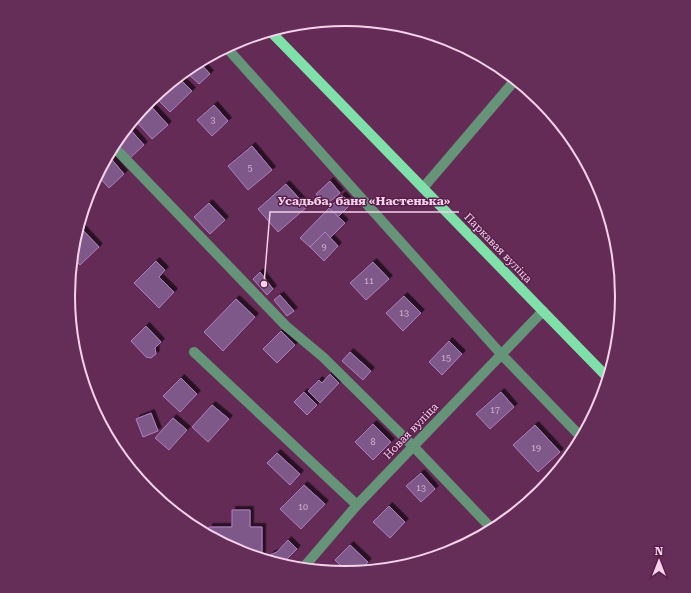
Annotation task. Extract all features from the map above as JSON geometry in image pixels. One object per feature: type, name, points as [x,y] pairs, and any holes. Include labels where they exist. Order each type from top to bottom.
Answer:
[{"type":"main road","name":"Паркавая вуліца","points":[[274,35],[605,375]]},
{"type":"street","points":[[231,52],[501,354],[578,434]]},
{"type":"street","points":[[423,188],[512,84]]},
{"type":"street","points":[[118,151],[286,326],[323,357],[413,446],[490,525]]},
{"type":"street","name":"Новая вуліца","points":[[306,564],[357,505],[543,311]]},
{"type":"street","points":[[194,352],[357,505]]},
{"type":"building","points":[[203,67],[210,74],[199,84],[190,76]]},
{"type":"building","points":[[182,81],[192,91],[170,112],[159,101]]},
{"type":"building","points":[[214,105],[228,121],[212,136],[197,120]]},
{"type":"building","points":[[152,107],[168,125],[152,139],[138,123]]},
{"type":"building","points":[[132,131],[144,145],[130,158],[120,147]]},
{"type":"building","points":[[252,146],[272,170],[248,190],[228,166]]},
{"type":"building","points":[[112,160],[124,174],[109,188],[102,180]]},
{"type":"building","points":[[330,181],[340,193],[326,205],[316,194]]},
{"type":"building","points":[[286,184],[307,207],[278,232],[258,209]]},
{"type":"building","points":[[342,195],[351,204],[338,217],[329,208]]},
{"type":"building","points":[[209,203],[225,220],[210,234],[194,217]]},
{"type":"building","points":[[329,208],[345,223],[330,238],[325,232],[310,247],[300,238]]},
{"type":"building","points":[[83,230],[99,247],[80,265],[77,261]]},
{"type":"building","points":[[325,232],[338,246],[324,261],[310,247]]},
{"type":"building","points":[[156,261],[165,270],[159,277],[174,292],[159,308],[134,283]]},
{"type":"building","points":[[373,262],[389,279],[366,300],[350,283]]},
{"type":"building","points":[[260,272],[273,289],[267,295],[253,279]]},
{"type":"building","points":[[280,295],[294,311],[287,316],[274,300]]},
{"type":"building","points":[[404,296],[421,313],[403,331],[386,313]]},
{"type":"building","points":[[236,299],[255,317],[223,351],[204,332]]},
{"type":"building","points":[[146,326],[161,342],[155,348],[156,354],[151,358],[146,357],[131,341]]},
{"type":"building","points":[[281,331],[295,345],[277,363],[263,349]]},
{"type":"building","points":[[449,341],[462,354],[442,375],[429,362]]},
{"type":"building","points":[[350,352],[371,371],[363,380],[342,361]]},
{"type":"building","points":[[330,374],[339,383],[320,403],[308,391],[319,380],[322,383]]},
{"type":"building","points":[[181,378],[197,394],[180,412],[163,396]]},
{"type":"building","points":[[304,392],[317,405],[307,415],[294,402]]},
{"type":"building","points":[[501,392],[514,407],[490,429],[476,414]]},
{"type":"building","points":[[212,405],[229,419],[208,442],[192,427]]},
{"type":"building","points":[[151,413],[158,431],[143,437],[136,419]]},
{"type":"building","points":[[173,418],[187,430],[169,450],[155,438]]},
{"type":"building","points":[[373,424],[391,442],[373,460],[355,442]]},
{"type":"building","points":[[535,425],[560,452],[538,472],[513,445]]},
{"type":"building","points":[[277,453],[300,474],[290,485],[267,463]]},
{"type":"building","points":[[421,473],[435,489],[421,502],[406,486]]},
{"type":"building","points":[[304,485],[325,504],[301,529],[280,509]]},
{"type":"building","points":[[389,506],[405,522],[390,538],[373,522]]},
{"type":"building","points":[[232,510],[250,510],[250,527],[262,527],[262,554],[209,530],[209,527],[232,527]]},
{"type":"building","points":[[288,540],[297,549],[286,560],[270,556],[277,552]]},
{"type":"building","points":[[350,545],[368,562],[364,566],[342,567],[335,560]]},
{"type":"place","name":"Усадьба, баня «Настенька»","points":[[264,284]]}]
